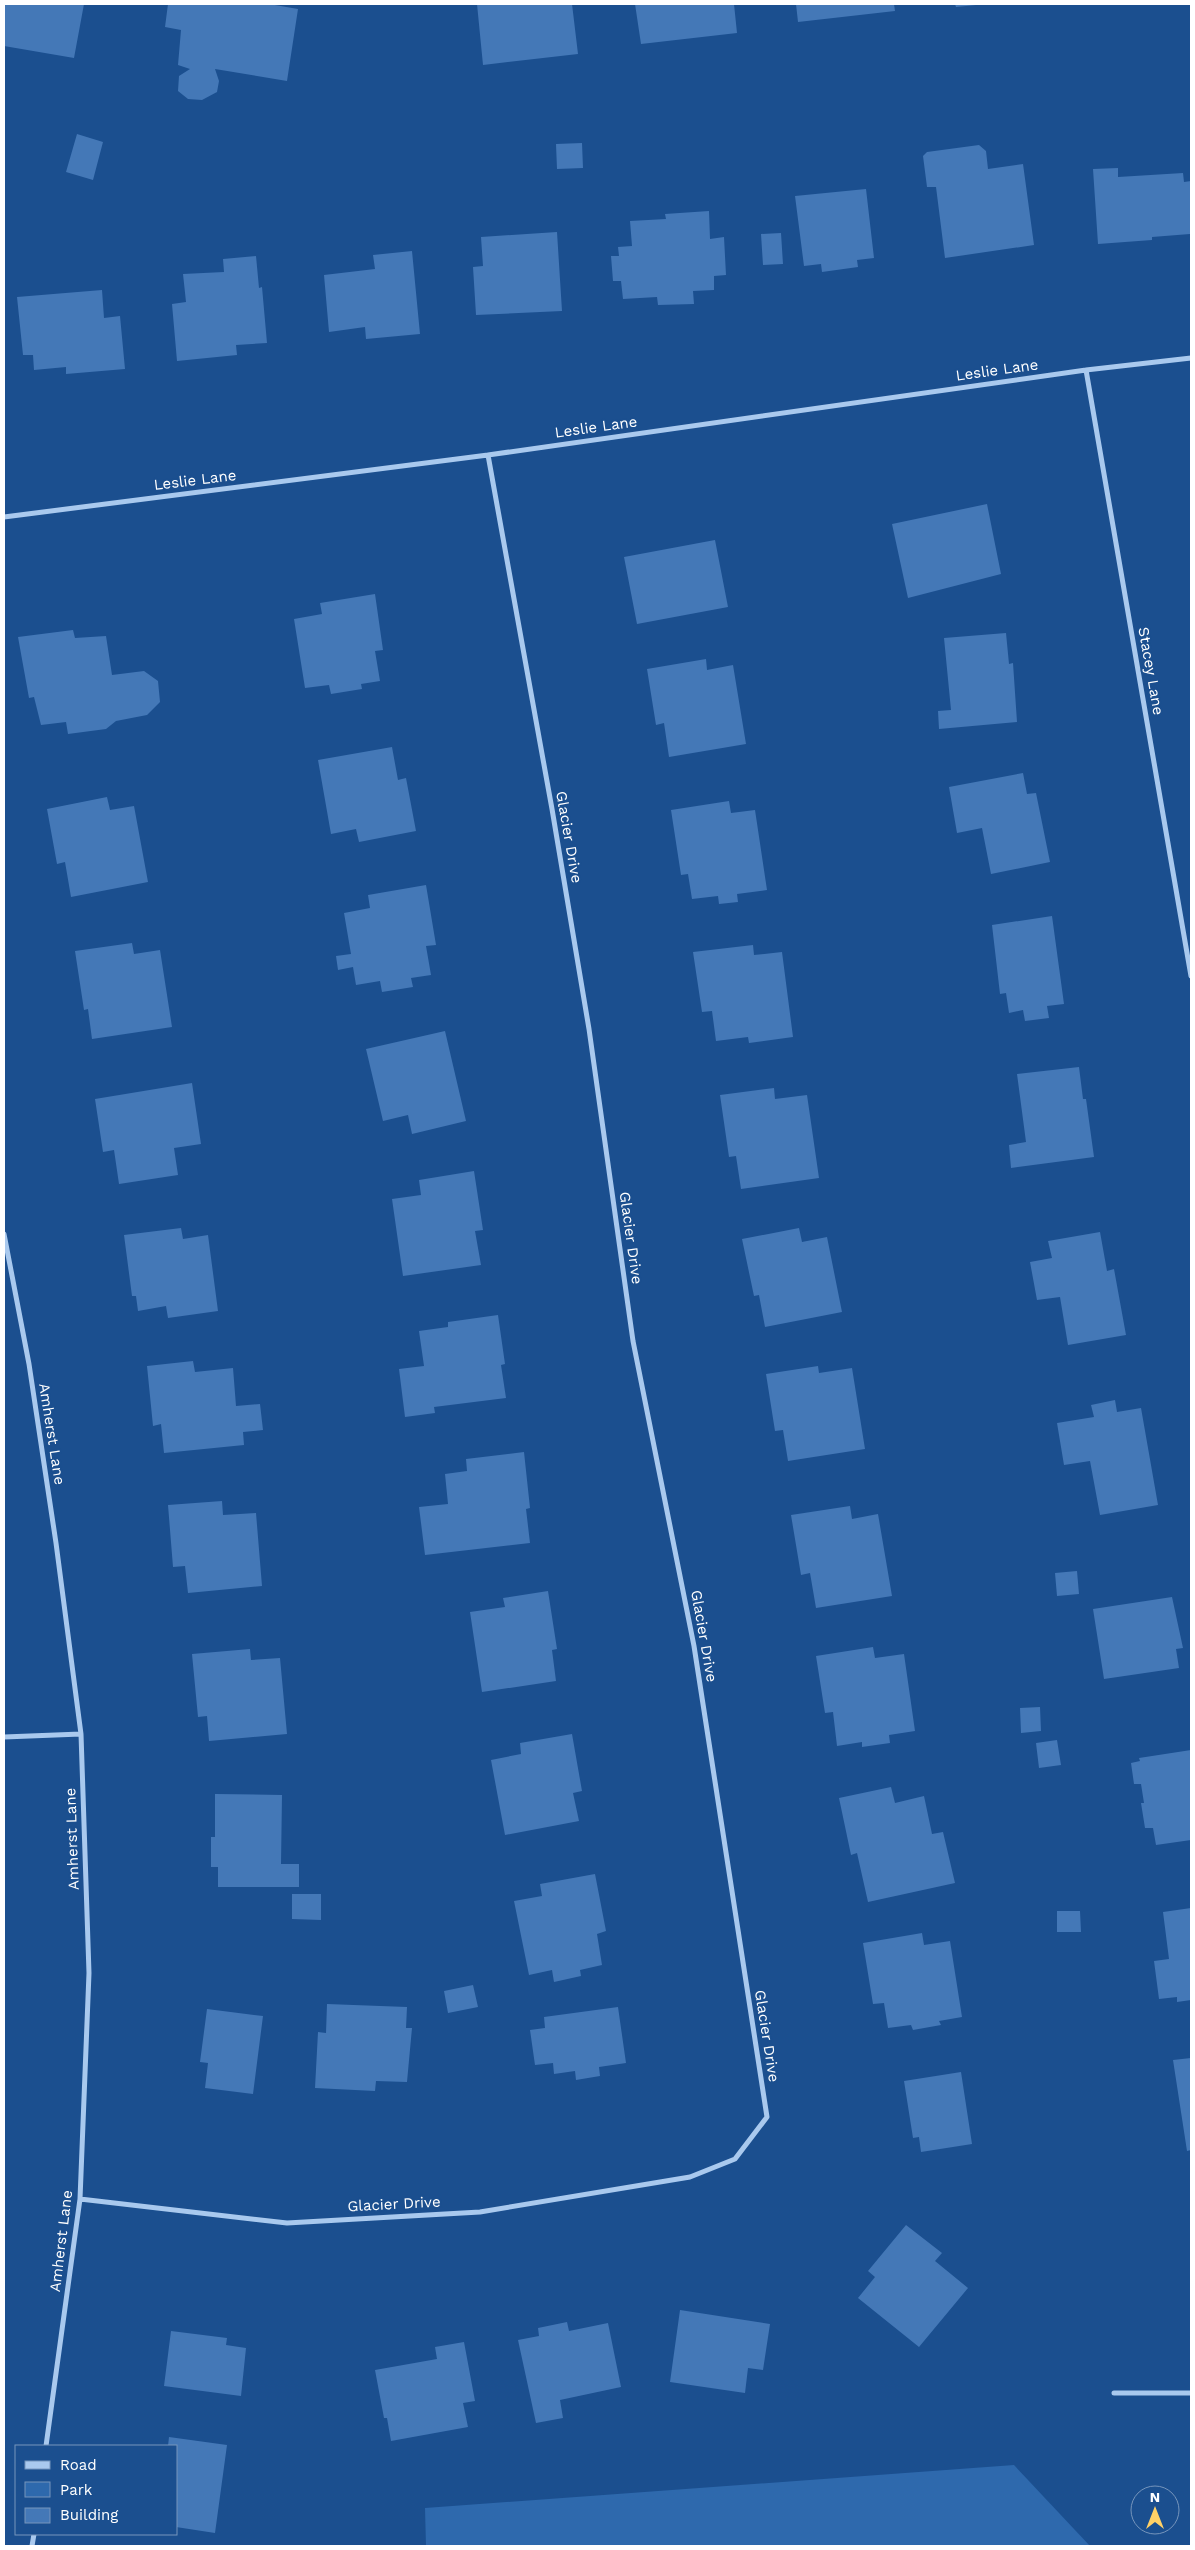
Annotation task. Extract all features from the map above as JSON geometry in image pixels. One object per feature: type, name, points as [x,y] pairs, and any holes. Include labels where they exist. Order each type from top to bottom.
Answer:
[{"type":"street","name":"Leslie Lane","points":[[4,517],[488,455],[1086,370],[1191,358]]},
{"type":"street","name":"Stacey Lane","points":[[1086,370],[1191,976]]},
{"type":"street","name":"Glacier Drive","points":[[80,2199],[287,2223],[480,2212],[690,2177],[735,2159],[767,2117],[694,1646],[633,1340],[589,1029],[552,809],[488,455]]},
{"type":"street","name":"Amherst Lane","points":[[4,1234],[30,1374],[56,1543],[81,1734],[89,1973],[80,2199],[46,2445]]},
{"type":"street","points":[[4,1737],[81,1734]]},
{"type":"street","points":[[1114,2393],[1191,2393]]},
{"type":"green space","points":[[1014,2465],[1090,2546],[426,2546],[425,2508]]},
{"type":"building","points":[[4,4],[84,4],[74,58],[4,46]]},
{"type":"building","points":[[168,4],[269,4],[298,9],[287,81],[215,69],[219,81],[217,92],[202,100],[188,99],[178,91],[179,76],[190,69],[178,65],[181,30],[165,27]]},
{"type":"building","points":[[477,4],[572,4],[578,54],[483,65]]},
{"type":"building","points":[[635,4],[734,4],[737,33],[641,44]]},
{"type":"building","points":[[796,4],[894,4],[895,11],[798,22]]},
{"type":"building","points":[[955,4],[976,4],[976,5],[956,7]]},
{"type":"building","points":[[77,134],[103,142],[93,180],[66,172]]},
{"type":"building","points":[[582,143],[583,168],[557,169],[556,144]]},
{"type":"building","points":[[979,145],[986,151],[988,169],[1023,164],[1034,245],[945,258],[936,187],[927,187],[923,156],[927,152]]},
{"type":"building","points":[[1118,168],[1118,177],[1183,173],[1184,182],[1191,181],[1190,234],[1152,237],[1152,240],[1098,244],[1093,169]]},
{"type":"building","points":[[866,189],[874,258],[857,260],[858,267],[822,272],[821,264],[804,266],[795,196]]},
{"type":"building","points":[[709,211],[710,239],[724,237],[726,275],[714,276],[714,290],[693,291],[694,304],[658,305],[657,297],[623,299],[621,281],[613,281],[611,256],[619,256],[618,247],[632,246],[630,221],[666,219],[665,214]]},
{"type":"building","points":[[557,232],[562,311],[476,315],[473,267],[483,266],[481,237]]},
{"type":"building","points":[[781,233],[783,264],[763,265],[761,234]]},
{"type":"building","points":[[412,251],[420,334],[366,339],[365,327],[329,332],[324,275],[375,269],[373,255]]},
{"type":"building","points":[[256,256],[259,288],[262,287],[267,343],[236,345],[237,355],[177,361],[172,304],[186,302],[183,274],[224,272],[223,259]]},
{"type":"building","points":[[102,290],[104,318],[120,316],[125,369],[66,374],[66,367],[34,370],[33,355],[23,355],[17,297]]},
{"type":"building","points":[[987,504],[1001,574],[908,598],[892,524]]},
{"type":"building","points":[[715,540],[728,607],[637,624],[624,557]]},
{"type":"building","points":[[375,594],[383,650],[375,651],[380,681],[361,684],[362,689],[331,694],[329,685],[305,688],[294,619],[322,614],[320,603]]},
{"type":"building","points":[[73,630],[75,638],[106,636],[112,675],[144,671],[158,681],[160,702],[147,715],[116,721],[106,729],[68,734],[66,722],[41,725],[34,697],[29,698],[18,637]]},
{"type":"building","points":[[1006,633],[1009,664],[1013,663],[1017,722],[939,729],[938,711],[951,710],[944,638]]},
{"type":"building","points":[[706,659],[707,670],[733,665],[746,744],[669,757],[664,723],[656,725],[647,669]]},
{"type":"building","points":[[392,747],[398,780],[406,778],[416,831],[359,842],[356,829],[331,834],[318,760]]},
{"type":"building","points":[[1023,773],[1027,794],[1036,793],[1050,862],[991,874],[982,828],[957,833],[949,787]]},
{"type":"building","points":[[107,797],[110,810],[134,806],[148,882],[71,897],[65,862],[57,864],[47,809]]},
{"type":"building","points":[[729,801],[731,813],[755,810],[767,890],[737,894],[738,902],[719,904],[718,896],[692,899],[688,874],[681,875],[671,810]]},
{"type":"building","points":[[426,885],[436,945],[426,946],[431,975],[411,978],[413,987],[382,992],[380,981],[356,985],[353,967],[338,970],[336,956],[351,954],[344,913],[370,908],[368,895]]},
{"type":"building","points":[[1052,916],[1064,1004],[1047,1006],[1049,1018],[1025,1021],[1023,1010],[1009,1013],[1006,993],[1000,994],[992,925]]},
{"type":"building","points":[[132,943],[134,954],[160,950],[172,1027],[92,1039],[88,1009],[84,1010],[75,951]]},
{"type":"building","points":[[753,945],[754,955],[782,952],[793,1037],[749,1043],[748,1037],[716,1041],[712,1011],[702,1012],[693,952]]},
{"type":"building","points":[[445,1031],[466,1121],[412,1134],[408,1115],[383,1121],[366,1049]]},
{"type":"building","points":[[1079,1067],[1083,1099],[1086,1099],[1094,1157],[1011,1168],[1009,1145],[1026,1142],[1017,1074]]},
{"type":"building","points":[[192,1083],[201,1144],[174,1148],[178,1175],[119,1184],[114,1150],[103,1152],[95,1099]]},
{"type":"building","points":[[774,1088],[775,1099],[807,1095],[819,1178],[741,1189],[736,1156],[729,1157],[720,1095]]},
{"type":"building","points":[[474,1171],[483,1230],[475,1231],[481,1265],[403,1276],[392,1199],[421,1195],[419,1180]]},
{"type":"building","points":[[181,1228],[183,1239],[208,1235],[218,1311],[168,1318],[166,1306],[138,1311],[136,1296],[132,1296],[124,1235]]},
{"type":"building","points":[[799,1228],[802,1242],[827,1237],[842,1312],[765,1327],[759,1295],[754,1296],[742,1239]]},
{"type":"building","points":[[1100,1232],[1107,1271],[1114,1269],[1126,1335],[1068,1345],[1060,1297],[1037,1300],[1030,1262],[1052,1258],[1048,1241]]},
{"type":"building","points":[[498,1315],[505,1364],[501,1365],[506,1398],[434,1407],[435,1413],[405,1417],[399,1369],[424,1366],[419,1331],[448,1327],[448,1322]]},
{"type":"building","points":[[193,1361],[195,1372],[233,1368],[236,1406],[260,1404],[263,1430],[243,1432],[244,1445],[164,1453],[161,1424],[153,1426],[147,1366]]},
{"type":"building","points":[[818,1366],[819,1373],[852,1368],[865,1449],[788,1461],[783,1430],[775,1431],[766,1374]]},
{"type":"building","points":[[1115,1400],[1117,1412],[1141,1408],[1158,1505],[1100,1515],[1090,1461],[1064,1465],[1057,1423],[1094,1417],[1091,1405]]},
{"type":"building","points":[[524,1452],[530,1508],[526,1509],[530,1543],[425,1555],[419,1507],[448,1504],[445,1474],[467,1471],[466,1459]]},
{"type":"building","points":[[222,1501],[223,1515],[256,1513],[262,1586],[188,1593],[185,1566],[173,1567],[168,1505]]},
{"type":"building","points":[[850,1506],[852,1519],[878,1514],[892,1596],[816,1608],[810,1573],[801,1575],[791,1515]]},
{"type":"building","points":[[1077,1571],[1079,1594],[1057,1596],[1055,1573]]},
{"type":"building","points":[[548,1591],[557,1649],[552,1650],[556,1681],[482,1692],[470,1612],[505,1607],[503,1598]]},
{"type":"building","points":[[1172,1597],[1183,1648],[1176,1649],[1179,1668],[1104,1679],[1093,1609]]},
{"type":"building","points":[[873,1647],[875,1658],[904,1654],[915,1731],[889,1735],[890,1743],[862,1747],[862,1742],[837,1746],[833,1712],[825,1713],[816,1656]]},
{"type":"building","points":[[250,1649],[251,1660],[280,1658],[287,1734],[209,1741],[207,1716],[198,1717],[192,1654]]},
{"type":"building","points":[[1040,1707],[1041,1731],[1021,1733],[1020,1708]]},
{"type":"building","points":[[572,1734],[582,1791],[573,1793],[579,1821],[505,1835],[491,1760],[521,1754],[520,1743]]},
{"type":"building","points":[[1057,1740],[1061,1765],[1039,1768],[1036,1743]]},
{"type":"building","points":[[1191,1750],[1191,1840],[1156,1845],[1153,1828],[1145,1828],[1141,1803],[1144,1803],[1141,1784],[1134,1784],[1131,1763],[1140,1761],[1139,1758]]},
{"type":"building","points":[[891,1787],[895,1803],[924,1796],[932,1834],[943,1832],[955,1883],[868,1902],[857,1853],[851,1855],[839,1798]]},
{"type":"building","points":[[215,1794],[282,1795],[281,1864],[299,1864],[299,1887],[218,1887],[218,1867],[211,1867],[211,1837],[215,1837]]},
{"type":"building","points":[[595,1874],[606,1931],[597,1934],[602,1965],[580,1970],[581,1976],[554,1982],[552,1970],[529,1975],[514,1901],[542,1896],[540,1884]]},
{"type":"building","points":[[292,1894],[321,1894],[321,1920],[292,1919]]},
{"type":"building","points":[[1191,1908],[1191,2000],[1177,2002],[1177,1997],[1159,1999],[1154,1961],[1169,1959],[1163,1912]]},
{"type":"building","points":[[1057,1911],[1080,1911],[1081,1932],[1057,1932]]},
{"type":"building","points":[[922,1933],[924,1945],[950,1941],[962,2017],[939,2021],[941,2025],[913,2030],[911,2025],[888,2028],[884,2003],[873,2004],[863,1943]]},
{"type":"building","points":[[473,1985],[478,2007],[448,2013],[444,1991]]},
{"type":"building","points":[[327,2004],[407,2007],[406,2028],[412,2028],[407,2082],[376,2081],[375,2091],[315,2088],[318,2032],[326,2033]]},
{"type":"building","points":[[618,2007],[626,2063],[599,2067],[600,2076],[576,2080],[575,2071],[554,2074],[553,2063],[535,2065],[530,2030],[545,2028],[544,2017]]},
{"type":"building","points":[[207,2009],[263,2016],[253,2094],[205,2088],[208,2063],[200,2062]]},
{"type":"building","points":[[1191,2058],[1191,2150],[1187,2151],[1173,2060]]},
{"type":"building","points":[[961,2072],[972,2144],[921,2152],[919,2137],[913,2138],[904,2081]]},
{"type":"building","points":[[906,2225],[942,2253],[935,2261],[968,2288],[919,2347],[858,2298],[875,2277],[868,2271]]},
{"type":"building","points":[[680,2310],[770,2324],[763,2370],[748,2368],[745,2393],[670,2382]]},
{"type":"building","points":[[567,2322],[569,2331],[608,2323],[621,2387],[560,2400],[563,2418],[536,2423],[518,2340],[539,2336],[538,2328]]},
{"type":"building","points":[[171,2331],[227,2338],[226,2345],[246,2348],[241,2396],[164,2386]]},
{"type":"building","points":[[464,2342],[475,2401],[463,2403],[468,2427],[391,2441],[387,2418],[384,2418],[375,2370],[437,2359],[435,2347]]},
{"type":"building","points":[[169,2437],[227,2445],[215,2533],[178,2527],[178,2445],[168,2445]]}]
